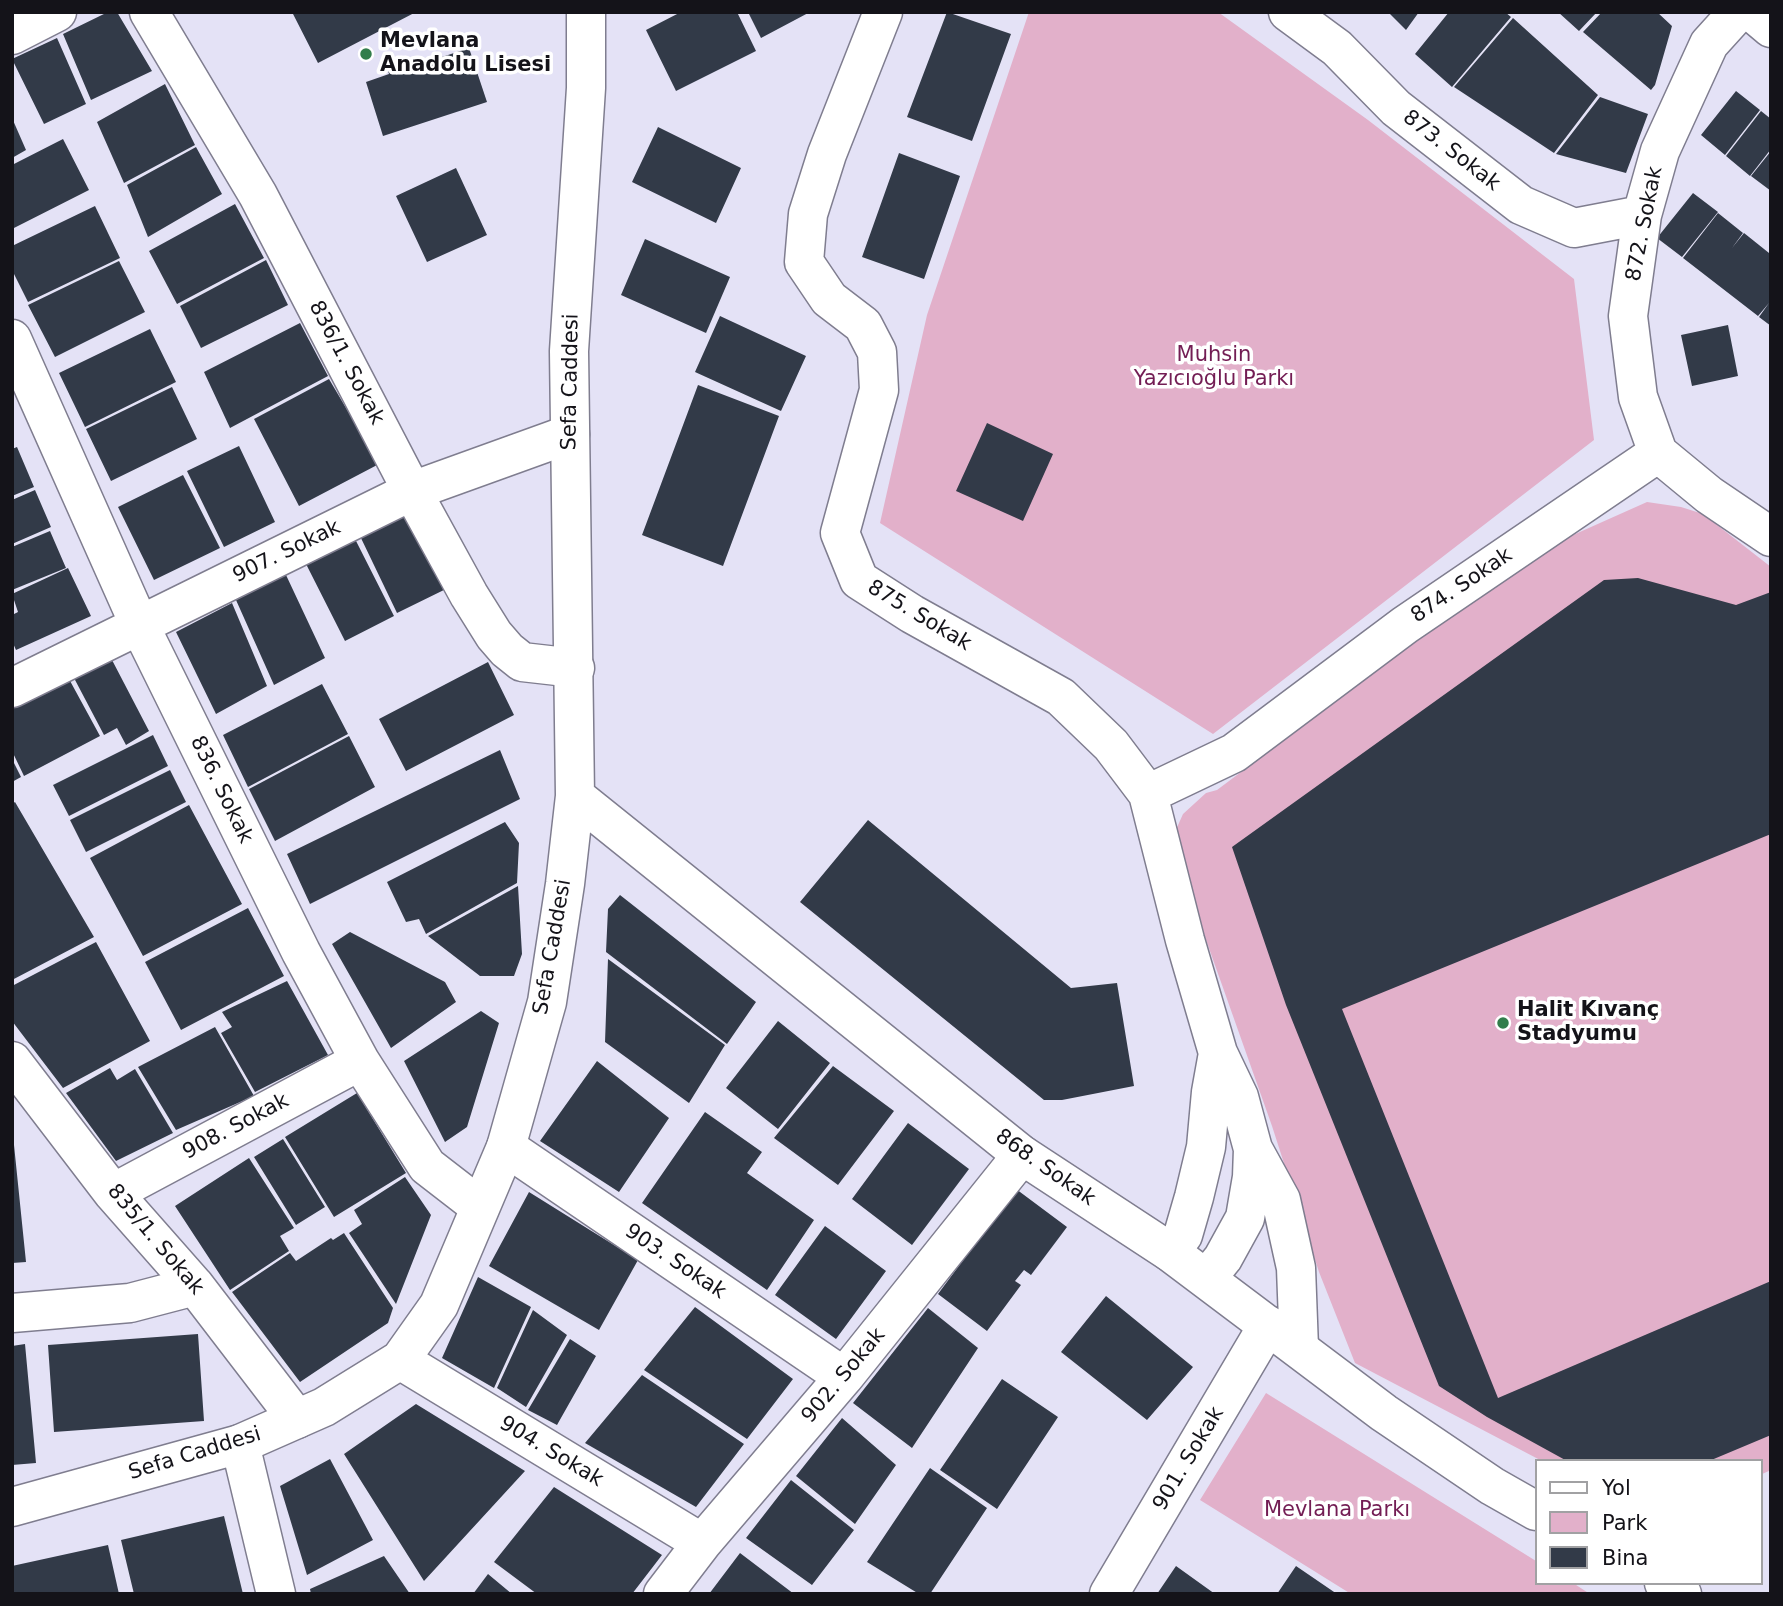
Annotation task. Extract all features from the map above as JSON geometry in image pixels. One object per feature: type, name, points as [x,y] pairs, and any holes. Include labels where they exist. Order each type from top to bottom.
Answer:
[{"type":"street","points":[[12,35],[57,12]]},
{"type":"street","name":"836/1. Sokak","points":[[149,12],[258,195],[412,491],[494,635],[522,662],[575,668]]},
{"type":"street","name":"Sefa Caddesi","points":[[12,1507],[240,1444],[324,1407],[400,1360],[439,1305],[506,1147],[547,1002],[575,796],[569,351],[586,88],[586,12]]},
{"type":"street","name":"Sefa Caddesi","points":[[586,88],[605,12]]},
{"type":"street","name":"875. Sokak","points":[[883,12],[827,154],[808,214],[804,262],[829,299],[863,325],[877,352],[879,390],[840,533],[859,580],[912,614],[1061,697],[1111,745],[1147,794],[1218,1053],[1239,1097],[1253,1149]]},
{"type":"street","name":"873. Sokak","points":[[1288,12],[1337,48],[1396,108],[1521,205],[1574,228],[1642,215]]},
{"type":"street","name":"872. Sokak","points":[[1658,453],[1638,397],[1628,316],[1642,215],[1660,151],[1709,44],[1738,12]]},
{"type":"street","points":[[1752,12],[1771,28]]},
{"type":"street","name":"836. Sokak","points":[[15,354],[139,624],[301,952],[360,1061],[426,1166],[480,1207]]},
{"type":"street","name":"907. Sokak","points":[[12,688],[412,491],[570,434]]},
{"type":"street","points":[[1658,453],[1709,495],[1771,537]]},
{"type":"street","name":"874. Sokak","points":[[1147,794],[1234,753],[1405,625],[1658,453]]},
{"type":"street","name":"868. Sokak","points":[[575,796],[1022,1155],[1207,1278],[1384,1413],[1492,1486],[1534,1510]]},
{"type":"street","points":[[1170,1252],[1183,1235],[1195,1197],[1206,1147],[1218,1053]]},
{"type":"street","name":"835/1. Sokak","points":[[12,1061],[113,1193],[195,1286],[297,1419]]},
{"type":"street","name":"908. Sokak","points":[[113,1193],[360,1061]]},
{"type":"street","name":"903. Sokak","points":[[506,1147],[844,1377]]},
{"type":"street","points":[[1207,1278],[1223,1258],[1245,1218],[1252,1177],[1253,1149]]},
{"type":"street","points":[[1253,1149],[1281,1200],[1296,1268],[1299,1348]]},
{"type":"street","name":"902. Sokak","points":[[663,1594],[702,1543],[844,1377],[1022,1155]]},
{"type":"street","points":[[12,1313],[130,1303],[195,1286]]},
{"type":"street","name":"901. Sokak","points":[[1109,1594],[1268,1325]]},
{"type":"street","name":"904. Sokak","points":[[400,1360],[702,1543]]},
{"type":"street","points":[[240,1444],[276,1594]]},
{"type":"green space","name":"Muhsin Yazıcıoğlu Parkı","points":[[1029,12],[1218,12],[1368,120],[1574,279],[1594,440],[1213,734],[880,523],[927,315]]},
{"type":"green space","name":"Halit Kıvanç Stadyumu","points":[[1647,502],[1681,507],[1703,514],[1771,567],[1771,1470],[1762,1474],[1762,1459],[1538,1459],[1355,1363],[1319,1272],[1272,1126],[1171,841],[1183,814],[1206,793],[1217,790],[1535,552]]},
{"type":"green space","name":"Mevlana Parkı","points":[[1266,1393],[1534,1560],[1534,1585],[1576,1585],[1590,1594],[1351,1594],[1200,1500]]},
{"type":"building","points":[[108,12],[117,12],[152,71],[91,100],[63,34]]},
{"type":"building","points":[[292,12],[416,12],[318,63]]},
{"type":"building","points":[[681,12],[737,12],[756,51],[676,91],[646,30]]},
{"type":"building","points":[[748,12],[810,12],[761,38]]},
{"type":"building","points":[[947,12],[1011,34],[972,141],[907,117]]},
{"type":"building","points":[[1388,12],[1419,12],[1406,30]]},
{"type":"building","points":[[1449,12],[1505,12],[1511,17],[1452,87],[1415,54]]},
{"type":"building","points":[[1558,12],[1597,12],[1579,31]]},
{"type":"building","points":[[1602,12],[1657,12],[1672,26],[1655,85],[1651,90],[1583,32]]},
{"type":"building","points":[[1513,18],[1598,95],[1554,153],[1454,87]]},
{"type":"building","points":[[57,38],[86,104],[44,124],[12,59]]},
{"type":"building","points":[[469,48],[487,102],[383,136],[366,82],[389,74],[387,67],[419,57],[421,64]]},
{"type":"building","points":[[165,84],[195,145],[124,183],[97,122]]},
{"type":"building","points":[[1736,91],[1760,110],[1725,155],[1701,135]]},
{"type":"building","points":[[1600,97],[1648,114],[1626,173],[1556,154]]},
{"type":"building","points":[[1761,111],[1771,119],[1771,149],[1750,176],[1726,156]]},
{"type":"building","points":[[12,118],[26,150],[12,158]]},
{"type":"building","points":[[658,127],[741,168],[716,223],[632,182]]},
{"type":"building","points":[[63,139],[89,190],[12,229],[12,165]]},
{"type":"building","points":[[196,147],[222,194],[148,237],[127,185]]},
{"type":"building","points":[[1771,151],[1771,191],[1751,176]]},
{"type":"building","points":[[899,153],[960,176],[924,279],[862,257]]},
{"type":"building","points":[[456,168],[487,235],[427,262],[396,196]]},
{"type":"building","points":[[1693,193],[1718,212],[1682,257],[1657,238]]},
{"type":"building","points":[[235,204],[264,258],[177,304],[149,251]]},
{"type":"building","points":[[95,206],[120,258],[28,302],[12,270],[12,246]]},
{"type":"building","points":[[1718,213],[1743,233],[1732,248],[1744,233],[1769,253],[1771,250],[1771,326],[1759,317],[1769,303],[1758,316],[1683,258]]},
{"type":"building","points":[[645,239],[730,277],[706,333],[621,295]]},
{"type":"building","points":[[266,260],[288,305],[201,348],[180,306]]},
{"type":"building","points":[[119,261],[145,312],[55,357],[28,305]]},
{"type":"building","points":[[720,316],[806,356],[781,411],[695,372]]},
{"type":"building","points":[[300,323],[328,376],[230,428],[204,372]]},
{"type":"building","points":[[1728,325],[1738,376],[1692,386],[1681,335]]},
{"type":"building","points":[[150,329],[176,382],[85,427],[59,373]]},
{"type":"building","points":[[329,379],[379,464],[299,506],[254,419]]},
{"type":"building","points":[[698,385],[779,416],[723,566],[642,535]]},
{"type":"building","points":[[172,387],[197,439],[111,481],[86,429]]},
{"type":"building","points":[[987,423],[1053,454],[1023,521],[956,491]]},
{"type":"building","points":[[239,446],[275,522],[224,547],[187,471]]},
{"type":"building","points":[[17,447],[34,487],[12,496],[12,449]]},
{"type":"building","points":[[183,475],[220,548],[154,580],[118,507]]},
{"type":"building","points":[[35,490],[51,527],[12,544],[12,500]]},
{"type":"building","points":[[412,510],[450,587],[397,613],[360,536]]},
{"type":"building","points":[[50,531],[66,568],[12,590],[12,547]]},
{"type":"building","points":[[354,537],[394,616],[345,641],[305,562]]},
{"type":"building","points":[[68,568],[91,616],[16,650],[12,641],[12,615],[18,612],[12,594]]},
{"type":"building","points":[[286,575],[325,658],[274,685],[236,600]]},
{"type":"building","points":[[1638,578],[1736,605],[1771,592],[1771,834],[1342,1009],[1498,1398],[1771,1281],[1771,1435],[1714,1459],[1563,1459],[1487,1417],[1439,1386],[1286,1005],[1232,847],[1604,580]]},
{"type":"building","points":[[232,603],[267,686],[216,714],[176,632]]},
{"type":"building","points":[[112,660],[149,731],[126,745],[117,728],[104,735],[74,678]]},
{"type":"building","points":[[488,662],[514,715],[406,771],[379,719]]},
{"type":"building","points":[[69,679],[100,736],[24,776],[12,751],[12,708]]},
{"type":"building","points":[[322,684],[348,734],[248,787],[223,735]]},
{"type":"building","points":[[153,735],[168,766],[69,816],[53,785]]},
{"type":"building","points":[[349,736],[375,787],[275,841],[249,789]]},
{"type":"building","points":[[500,750],[520,799],[310,904],[287,854]]},
{"type":"building","points":[[12,759],[21,777],[12,782]]},
{"type":"building","points":[[170,770],[186,802],[86,852],[70,820]]},
{"type":"building","points":[[15,802],[94,937],[12,980],[12,804]]},
{"type":"building","points":[[189,805],[242,904],[143,956],[90,858]]},
{"type":"building","points":[[868,820],[1071,988],[1117,983],[1134,1086],[1062,1100],[1044,1100],[800,902]]},
{"type":"building","points":[[505,822],[519,843],[517,883],[426,934],[419,919],[406,922],[387,882]]},
{"type":"building","points":[[518,886],[522,954],[514,976],[480,976],[428,936]]},
{"type":"building","points":[[620,895],[756,1002],[727,1044],[606,952],[608,909]]},
{"type":"building","points":[[248,908],[284,976],[181,1030],[145,962]]},
{"type":"building","points":[[350,932],[445,982],[456,1002],[391,1048],[332,944]]},
{"type":"building","points":[[96,942],[150,1041],[63,1088],[12,1021],[12,986]]},
{"type":"building","points":[[608,959],[725,1045],[689,1103],[605,1042]]},
{"type":"building","points":[[287,981],[328,1055],[255,1092],[221,1033],[232,1027],[222,1012]]},
{"type":"building","points":[[481,1011],[499,1023],[467,1127],[445,1142],[404,1061]]},
{"type":"building","points":[[778,1021],[830,1063],[778,1129],[726,1088]]},
{"type":"building","points":[[215,1027],[254,1096],[176,1130],[138,1067]]},
{"type":"building","points":[[597,1061],[669,1118],[619,1192],[540,1141]]},
{"type":"building","points":[[833,1066],[894,1111],[838,1185],[774,1138]]},
{"type":"building","points":[[110,1068],[117,1080],[135,1069],[173,1133],[116,1161],[66,1093]]},
{"type":"building","points":[[357,1093],[406,1173],[334,1217],[285,1137]]},
{"type":"building","points":[[705,1112],[762,1152],[747,1173],[814,1220],[767,1290],[642,1203]]},
{"type":"building","points":[[908,1123],[969,1169],[912,1245],[852,1199]]},
{"type":"building","points":[[283,1139],[325,1207],[296,1225],[254,1157]]},
{"type":"building","points":[[12,1145],[26,1262],[12,1263]]},
{"type":"building","points":[[249,1158],[294,1228],[280,1236],[289,1251],[230,1290],[175,1206]]},
{"type":"building","points":[[405,1177],[431,1215],[396,1304],[349,1233],[362,1224],[354,1210]]},
{"type":"building","points":[[1016,1189],[1067,1227],[1031,1275],[1024,1270],[1015,1281],[1021,1285],[987,1331],[938,1294]]},
{"type":"building","points":[[529,1192],[638,1260],[599,1330],[489,1266]]},
{"type":"building","points":[[825,1226],[886,1271],[836,1339],[775,1295]]},
{"type":"building","points":[[344,1233],[393,1308],[388,1323],[300,1382],[232,1292],[290,1253],[296,1261],[331,1238],[333,1240]]},
{"type":"building","points":[[478,1277],[531,1307],[494,1388],[442,1358]]},
{"type":"building","points":[[1106,1296],[1193,1367],[1147,1420],[1061,1352]]},
{"type":"building","points":[[695,1307],[793,1379],[747,1439],[644,1370]]},
{"type":"building","points":[[928,1308],[978,1348],[912,1448],[853,1403]]},
{"type":"building","points":[[533,1310],[567,1335],[526,1407],[497,1388]]},
{"type":"building","points":[[198,1334],[204,1421],[54,1432],[48,1345]]},
{"type":"building","points":[[570,1339],[596,1356],[557,1425],[528,1410]]},
{"type":"building","points":[[25,1344],[36,1463],[12,1465],[12,1346]]},
{"type":"building","points":[[642,1375],[744,1444],[696,1507],[585,1443]]},
{"type":"building","points":[[1002,1379],[1058,1417],[997,1509],[940,1470]]},
{"type":"building","points":[[416,1404],[525,1471],[424,1581],[344,1454]]},
{"type":"building","points":[[842,1418],[896,1465],[855,1524],[796,1476]]},
{"type":"building","points":[[330,1459],[373,1540],[307,1575],[280,1486]]},
{"type":"building","points":[[930,1468],[987,1508],[930,1594],[919,1594],[867,1562]]},
{"type":"building","points":[[791,1480],[854,1530],[812,1585],[746,1538]]},
{"type":"building","points":[[554,1487],[662,1555],[632,1594],[537,1594],[494,1562]]},
{"type":"building","points":[[224,1516],[243,1594],[134,1594],[121,1540]]},
{"type":"building","points":[[108,1545],[119,1594],[12,1594],[12,1566]]},
{"type":"building","points":[[740,1553],[794,1594],[709,1594]]},
{"type":"building","points":[[384,1556],[410,1594],[311,1594],[310,1589]]},
{"type":"building","points":[[1176,1566],[1215,1594],[1157,1594]]},
{"type":"building","points":[[1296,1566],[1337,1594],[1277,1594]]},
{"type":"building","points":[[488,1574],[512,1594],[473,1594]]},
{"type":"place","name":"Mevlana Anadolu Lisesi","points":[[366,54]]},
{"type":"place","name":"Halit Kıvanç Stadyumu","points":[[1503,1023]]}]
